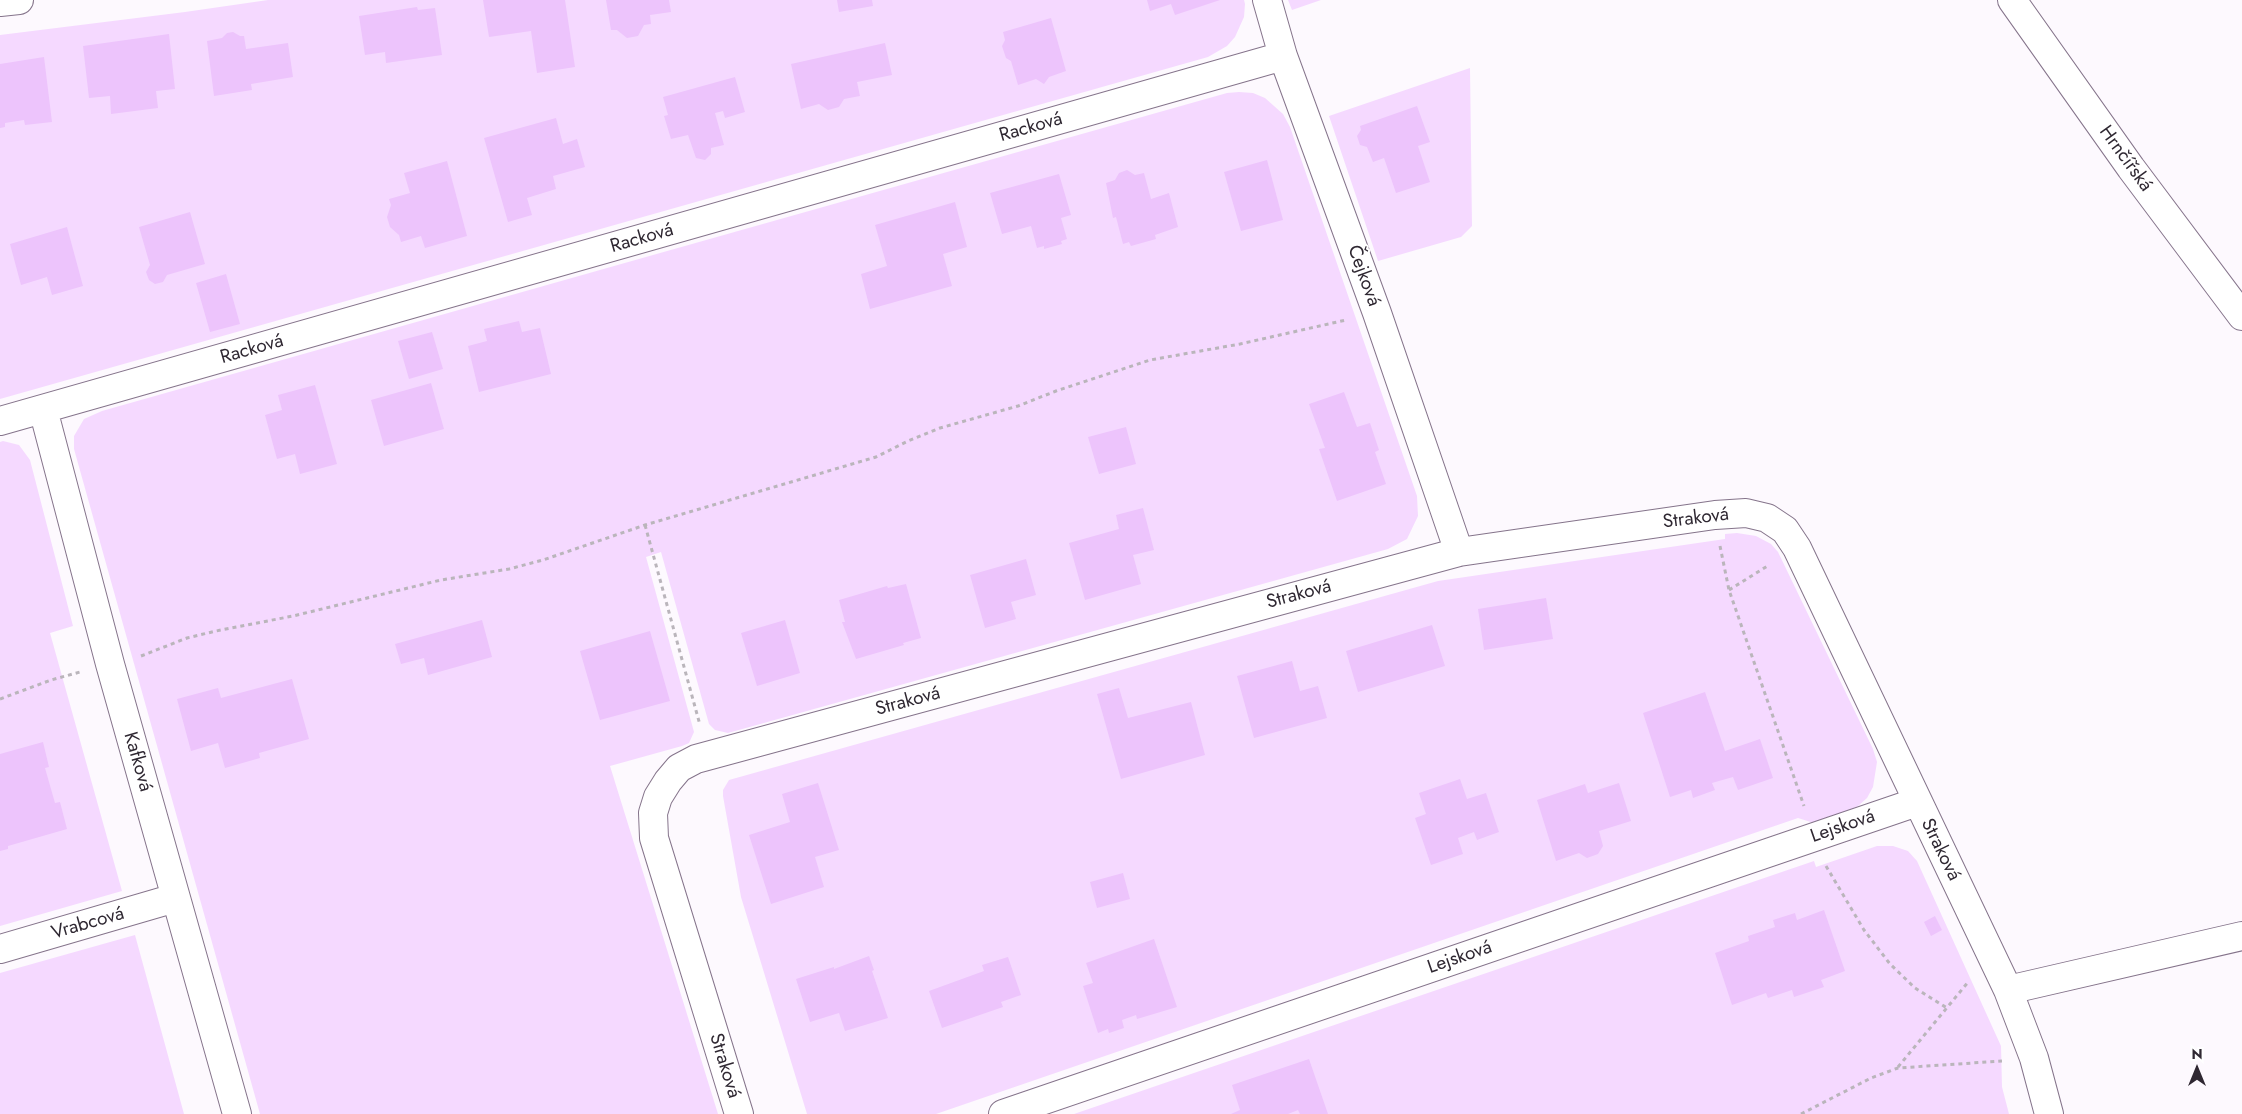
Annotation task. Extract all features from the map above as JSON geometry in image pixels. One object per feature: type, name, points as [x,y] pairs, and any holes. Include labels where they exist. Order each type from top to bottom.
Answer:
[{"type":"street","points":[[0,2],[19,0]]},
{"type":"street","name":"Čejková","points":[[1267,0],[1283,56],[1374,304],[1459,552]]},
{"type":"street","name":"Hrnčířská","points":[[2012,0],[2131,168],[2242,316]]},
{"type":"street","name":"Racková","points":[[0,421],[1283,56]]},
{"type":"street","name":"Kafková","points":[[43,409],[110,664],[237,1114]]},
{"type":"street","name":"Straková","points":[[739,1114],[653,832],[653,813],[658,797],[679,768],[696,759],[1459,552],[1715,515],[1746,513],[1768,518],[1785,530],[1797,548],[2008,990],[2034,1058],[2049,1114]]},
{"type":"street","name":"Lejsková","points":[[1003,1114],[1917,802]]},
{"type":"street","name":"Vrabcová","points":[[0,949],[175,898]]},
{"type":"street","points":[[2008,990],[2242,936]]},
{"type":"path","points":[[0,700],[51,680],[209,633],[293,616],[441,580],[509,569],[544,560],[645,526],[876,457],[908,440],[940,428],[1018,406],[1056,391],[1150,360],[1240,344],[1355,318]]},
{"type":"path","points":[[645,526],[708,756]]},
{"type":"path","points":[[1720,544],[1729,590],[1807,815]]},
{"type":"path","points":[[1729,590],[1776,561]]},
{"type":"path","points":[[1822,859],[1864,930],[1890,964],[1915,988],[1947,1008]]},
{"type":"path","points":[[1898,1068],[1975,973]]},
{"type":"path","points":[[1801,1114],[1871,1078],[1898,1068],[2004,1061]]},
{"type":"shaded area","points":[[268,0],[1244,0],[1245,4],[1244,17],[1235,37],[1227,46],[1208,57],[0,399],[0,35]]},
{"type":"shaded area","points":[[1288,0],[1321,0],[1292,10]]},
{"type":"shaded area","points":[[1470,68],[1472,226],[1461,237],[1378,261],[1329,116]]},
{"type":"shaded area","points":[[1227,93],[1253,93],[1265,98],[1283,114],[1290,127],[1417,496],[1418,516],[1407,539],[1388,549],[728,733],[715,730],[709,724],[661,552],[646,557],[694,732],[689,743],[682,746],[610,766],[718,1114],[260,1114],[74,449],[74,436],[84,419],[102,411],[653,255]]},
{"type":"shaded area","points":[[0,442],[19,445],[30,460],[73,626],[50,633],[122,891],[0,926]]},
{"type":"shaded area","points":[[1737,533],[1756,536],[1771,544],[1778,552],[1873,749],[1877,762],[1873,787],[1867,798],[1858,806],[1817,824],[1798,818],[936,1114],[807,1114],[741,897],[723,796],[723,790],[729,780],[1438,581],[1725,539],[1725,534]]},
{"type":"shaded area","points":[[1877,846],[1893,846],[1908,851],[1917,861],[2001,1046],[2002,1087],[2009,1114],[1074,1114],[1814,861],[1816,867]]},
{"type":"shaded area","points":[[135,935],[184,1114],[0,1114],[0,973]]},
{"type":"building","points":[[483,0],[565,0],[575,67],[537,73],[531,31],[489,37]]},
{"type":"building","points":[[606,0],[669,0],[671,12],[650,15],[651,24],[644,25],[638,36],[627,38],[617,30],[611,30]]},
{"type":"building","points":[[837,0],[872,0],[873,6],[839,12]]},
{"type":"building","points":[[1147,0],[1220,0],[1175,15],[1171,4],[1150,11]]},
{"type":"building","points":[[417,7],[418,10],[435,8],[442,55],[386,63],[385,52],[365,55],[359,16]]},
{"type":"building","points":[[1051,18],[1066,71],[1049,77],[1044,84],[1036,79],[1018,85],[1011,61],[1006,58],[1002,46],[1005,40],[1003,32]]},
{"type":"building","points":[[233,32],[244,36],[246,49],[288,43],[293,77],[251,84],[252,90],[214,96],[207,41],[222,38],[227,33]]},
{"type":"building","points":[[169,34],[175,89],[156,91],[158,108],[111,114],[110,96],[89,98],[83,46]]},
{"type":"building","points":[[885,43],[892,75],[857,82],[860,96],[844,99],[839,107],[828,110],[819,104],[801,109],[791,64]]},
{"type":"building","points":[[44,57],[52,122],[25,125],[24,120],[5,123],[5,127],[0,128],[0,64]]},
{"type":"building","points":[[735,77],[745,112],[725,118],[723,111],[715,113],[724,145],[711,148],[711,154],[705,160],[696,158],[688,135],[671,139],[664,116],[668,115],[663,97]]},
{"type":"building","points":[[1417,106],[1430,142],[1418,146],[1430,182],[1396,193],[1384,158],[1373,162],[1367,147],[1360,145],[1357,136],[1361,130],[1360,126]]},
{"type":"building","points":[[556,118],[563,144],[577,139],[585,167],[553,176],[556,189],[527,198],[532,215],[508,222],[484,138]]},
{"type":"building","points":[[1267,160],[1283,220],[1241,231],[1224,172]]},
{"type":"building","points":[[447,161],[467,236],[425,248],[421,236],[401,242],[399,235],[390,227],[387,217],[391,205],[389,199],[410,193],[404,173]]},
{"type":"building","points":[[1127,170],[1135,175],[1144,173],[1151,199],[1169,193],[1178,227],[1155,235],[1156,239],[1131,246],[1129,242],[1123,244],[1116,217],[1113,218],[1106,183],[1115,180],[1119,173]]},
{"type":"building","points":[[1059,174],[1071,215],[1061,218],[1067,239],[1061,241],[1062,244],[1044,249],[1044,246],[1037,248],[1031,226],[1002,234],[990,193]]},
{"type":"building","points":[[955,202],[967,247],[943,254],[952,286],[870,309],[861,274],[887,266],[875,225]]},
{"type":"building","points":[[190,212],[205,264],[167,275],[163,282],[155,284],[149,280],[146,272],[150,265],[139,227]]},
{"type":"building","points":[[67,227],[83,286],[52,295],[47,277],[21,285],[10,244]]},
{"type":"building","points":[[226,274],[240,324],[210,332],[196,283]]},
{"type":"building","points":[[519,321],[522,332],[540,328],[551,374],[479,392],[468,346],[487,341],[484,329]]},
{"type":"building","points":[[432,332],[443,369],[409,379],[398,341]]},
{"type":"building","points":[[431,383],[444,429],[384,446],[371,400]]},
{"type":"building","points":[[315,385],[337,464],[300,474],[295,454],[277,459],[265,415],[282,410],[278,395]]},
{"type":"building","points":[[1344,392],[1357,427],[1370,423],[1379,450],[1375,452],[1386,484],[1337,501],[1319,449],[1325,448],[1309,404]]},
{"type":"building","points":[[1126,427],[1136,464],[1099,474],[1088,437]]},
{"type":"building","points":[[1143,508],[1154,550],[1133,555],[1141,584],[1085,600],[1069,543],[1119,529],[1116,515]]},
{"type":"building","points":[[1026,559],[1036,595],[1011,602],[1016,619],[985,628],[970,575]]},
{"type":"building","points":[[906,584],[921,638],[856,659],[842,622],[845,622],[839,600],[887,586],[888,588]]},
{"type":"building","points":[[1546,598],[1553,639],[1484,650],[1478,609]]},
{"type":"building","points":[[482,620],[492,657],[428,675],[424,658],[401,664],[395,644]]},
{"type":"building","points":[[785,620],[800,673],[757,686],[741,633]]},
{"type":"building","points":[[1432,625],[1445,666],[1358,692],[1346,651]]},
{"type":"building","points":[[650,631],[670,701],[600,720],[580,651]]},
{"type":"building","points":[[1292,661],[1300,691],[1318,686],[1327,718],[1254,738],[1237,676]]},
{"type":"building","points":[[292,679],[309,739],[259,753],[260,758],[225,768],[218,743],[191,751],[177,699],[218,688],[221,698]]},
{"type":"building","points":[[1119,688],[1128,718],[1191,702],[1205,755],[1121,779],[1097,694]]},
{"type":"building","points":[[1705,692],[1725,751],[1760,739],[1773,778],[1738,790],[1733,777],[1712,783],[1715,790],[1693,798],[1691,790],[1670,797],[1643,713]]},
{"type":"building","points":[[43,742],[49,767],[45,768],[55,803],[60,802],[67,829],[8,846],[8,849],[0,851],[0,754]]},
{"type":"building","points":[[1460,779],[1467,799],[1486,793],[1499,832],[1477,840],[1474,832],[1458,838],[1463,854],[1431,865],[1415,818],[1426,814],[1419,793]]},
{"type":"building","points":[[818,783],[839,850],[815,857],[824,887],[771,904],[749,835],[790,822],[782,794]]},
{"type":"building","points":[[1619,783],[1631,821],[1599,831],[1603,846],[1598,854],[1587,858],[1579,853],[1556,861],[1537,800],[1585,784],[1588,793]]},
{"type":"building","points":[[1123,873],[1130,899],[1097,908],[1090,882]]},
{"type":"building","points":[[1824,910],[1845,971],[1821,980],[1824,987],[1794,997],[1792,990],[1768,998],[1766,993],[1732,1005],[1715,953],[1749,941],[1748,936],[1775,927],[1773,920],[1795,913],[1797,920]]},
{"type":"building","points":[[1935,916],[1942,930],[1931,936],[1924,922]]},
{"type":"building","points":[[1154,939],[1177,1007],[1137,1019],[1136,1015],[1122,1020],[1124,1028],[1109,1033],[1108,1029],[1098,1033],[1083,986],[1093,983],[1086,963]]},
{"type":"building","points":[[869,956],[874,970],[872,971],[888,1018],[845,1031],[839,1013],[810,1022],[796,979],[834,967],[834,969]]},
{"type":"building","points":[[1008,957],[1021,995],[1001,1002],[1003,1007],[942,1028],[929,991],[984,971],[982,965]]},
{"type":"building","points":[[1309,1059],[1328,1114],[1300,1114],[1298,1110],[1288,1114],[1231,1114],[1240,1110],[1232,1085]]}]
